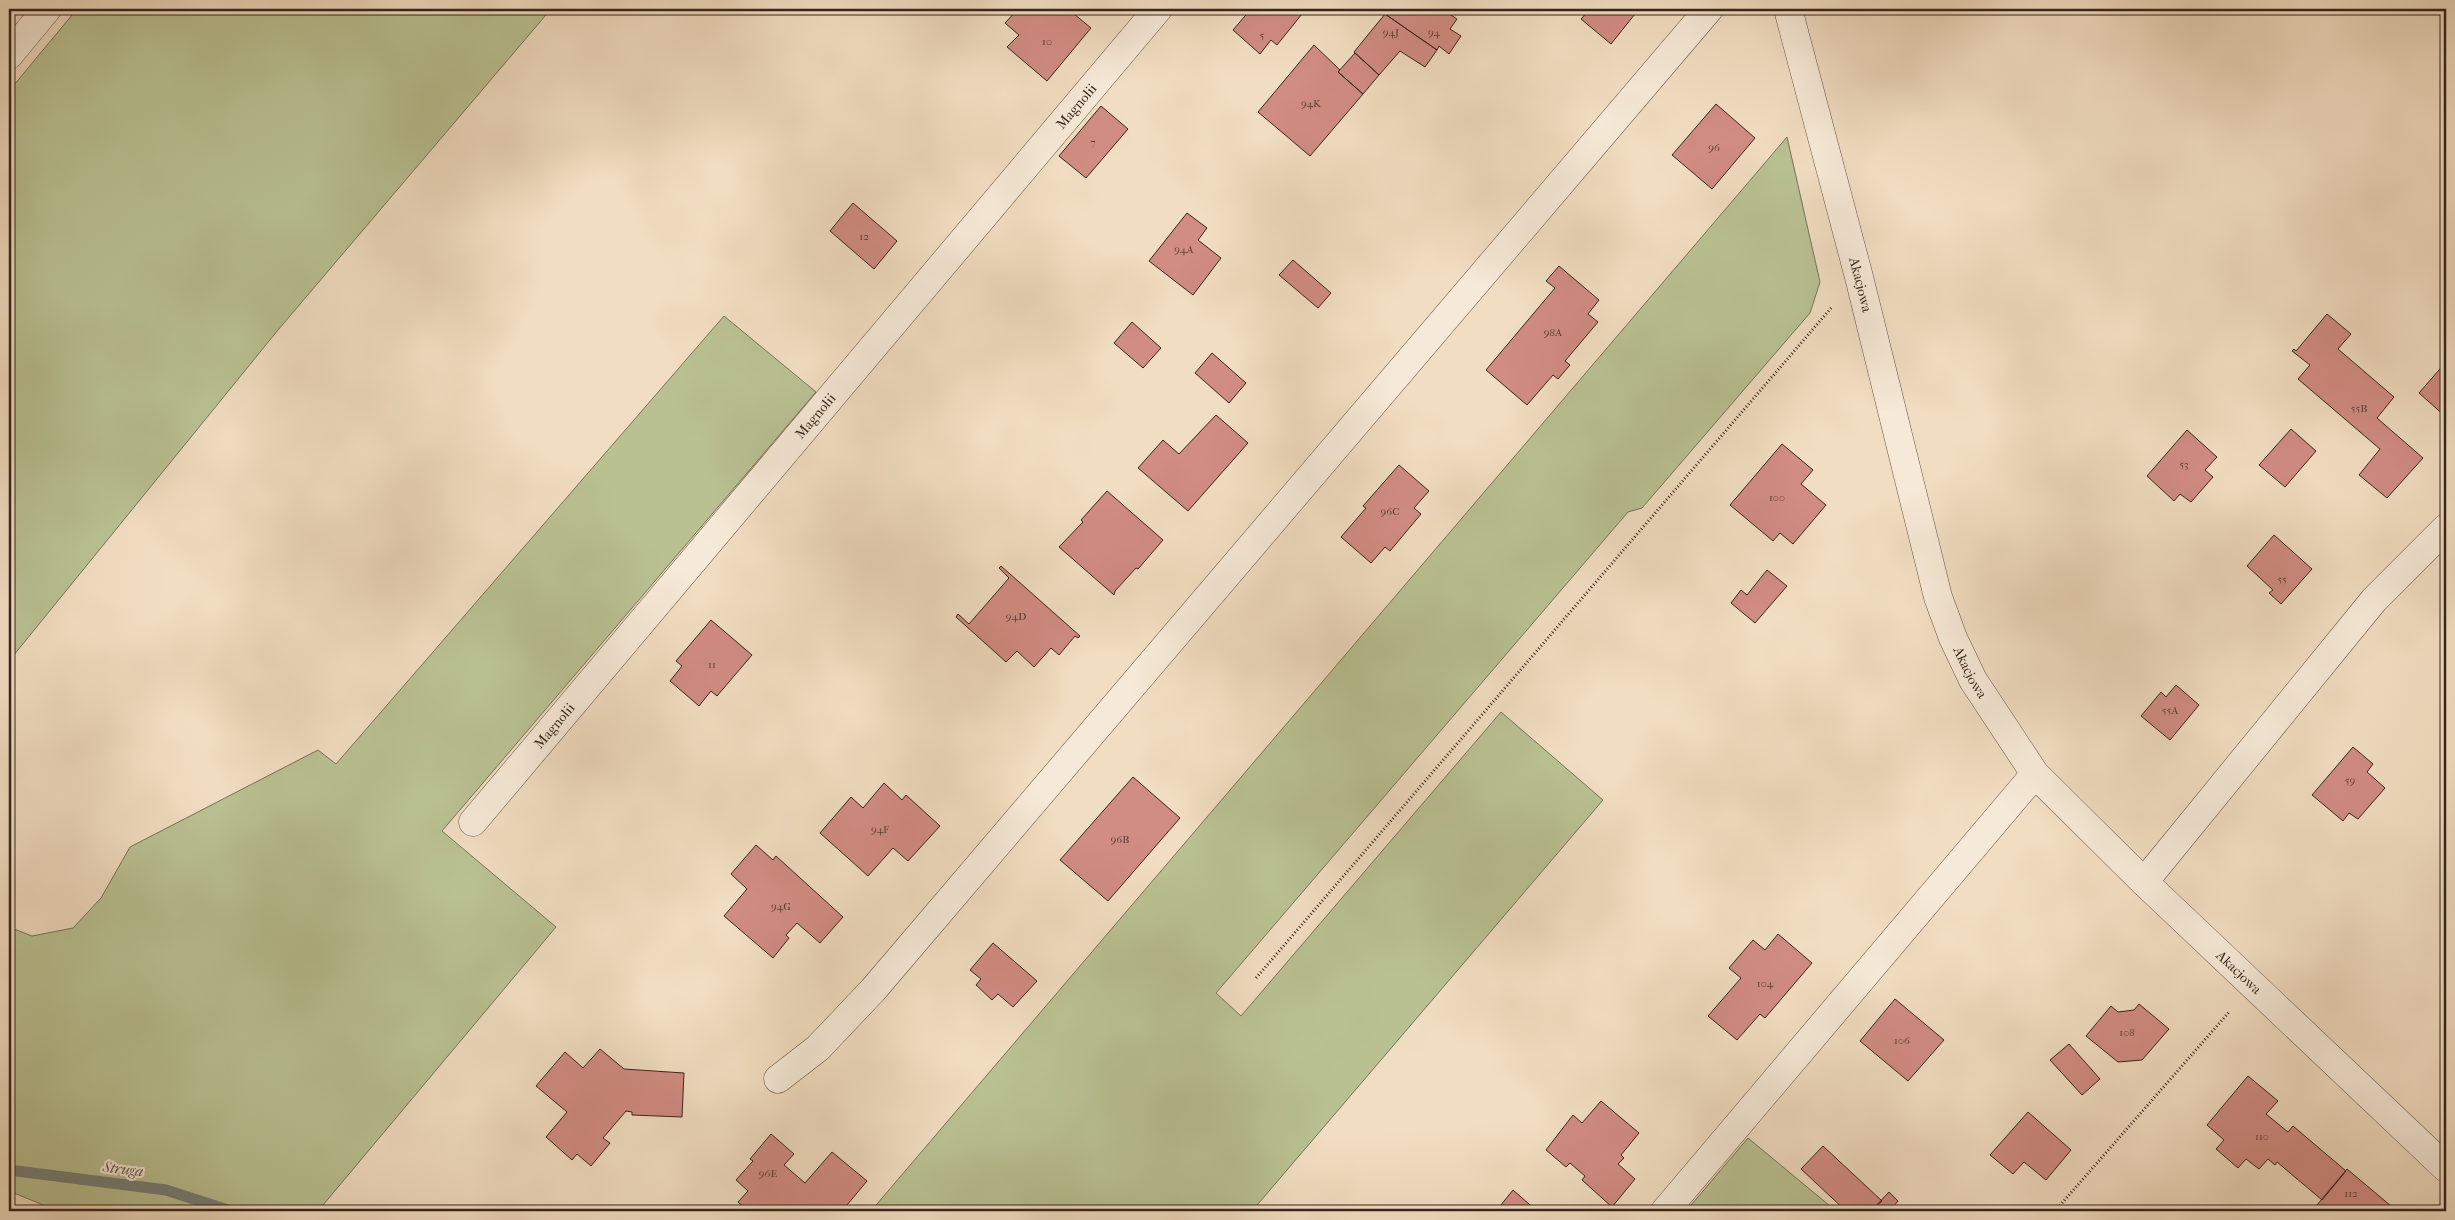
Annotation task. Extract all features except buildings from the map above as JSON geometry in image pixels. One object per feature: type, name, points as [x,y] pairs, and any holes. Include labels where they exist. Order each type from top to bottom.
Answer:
[{"type":"street","points":[[9,55],[47,9]]},
{"type":"street","name":"Magnolii","points":[[473,822],[1158,9]]},
{"type":"street","points":[[778,1079],[818,1048],[873,990],[1708,9]]},
{"type":"street","name":"Akacjowa","points":[[1788,9],[1859,277],[1938,597],[1972,680],[2035,774],[2252,986],[2446,1168]]},
{"type":"street","points":[[2144,882],[2374,600],[2446,528]]},
{"type":"street","points":[[1665,1211],[2035,774]]},
{"type":"path","points":[[1256,978],[1859,277]]},
{"type":"path","points":[[2055,1211],[2252,986]]},
{"type":"green space","points":[[77,9],[551,9],[278,330],[9,661],[9,91]]},
{"type":"green space","points":[[1787,137],[1820,282],[1810,313],[1642,508],[1628,512],[1216,993],[1241,1016],[1501,712],[1603,800],[1252,1211],[871,1211]]},
{"type":"green space","points":[[724,316],[816,392],[442,831],[556,927],[318,1211],[58,1211],[9,1191],[9,927],[32,936],[73,928],[101,898],[130,847],[318,750],[336,764]]},
{"type":"green space","points":[[1748,1138],[1836,1211],[1686,1211]]},
{"type":"waterway","name":"Struga","points":[[9,1170],[166,1190],[231,1211]]}]
